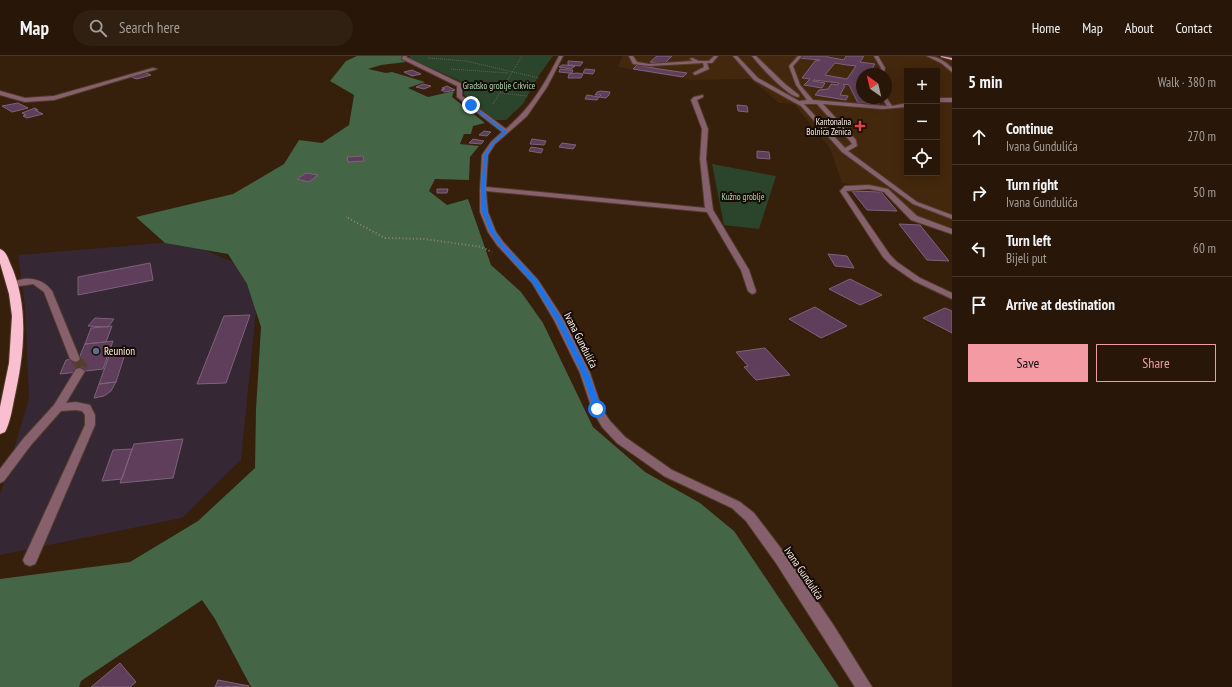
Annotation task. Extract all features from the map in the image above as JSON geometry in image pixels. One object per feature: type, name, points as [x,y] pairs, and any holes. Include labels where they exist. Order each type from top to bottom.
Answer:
[{"type":"highway","points":[[0,252],[5,261],[12,284],[18,339],[13,381],[0,429]]},
{"type":"main road","points":[[943,56],[952,59]]},
{"type":"street","points":[[405,56],[404,58],[460,85],[459,96],[506,132]]},
{"type":"street","name":"Ivana Gundulića","points":[[561,56],[538,97],[525,115],[493,144],[486,155],[483,189],[484,212],[492,232],[501,245],[535,282],[559,320],[586,374],[597,409],[606,424],[621,440],[668,473],[736,505],[750,518],[785,565],[864,687]]},
{"type":"street","points":[[631,56],[635,63],[649,65],[698,62]]},
{"type":"street","points":[[690,56],[692,60],[705,63],[710,62],[716,56]]},
{"type":"street","points":[[735,56],[756,79],[802,102],[890,107],[904,105]]},
{"type":"street","points":[[754,56],[802,102],[844,151],[915,203],[952,217]]},
{"type":"street","points":[[800,56],[791,66],[798,85],[811,102]]},
{"type":"street","points":[[876,56],[883,68]]},
{"type":"street","points":[[929,56],[943,62],[952,71]]},
{"type":"street","points":[[695,74],[707,68],[705,63]]},
{"type":"street","points":[[0,93],[25,100],[54,98],[155,69]]},
{"type":"street","points":[[701,96],[694,100],[705,128],[703,159],[709,210],[745,270],[752,291]]},
{"type":"street","points":[[940,100],[952,100]]},
{"type":"street","points":[[819,103],[853,140],[854,145],[844,151]]},
{"type":"street","points":[[952,232],[914,218],[886,190],[860,186],[846,188],[843,191],[887,257],[895,266],[905,274],[952,296]]},
{"type":"street","points":[[483,189],[709,210]]},
{"type":"street","points":[[12,284],[32,280],[40,283],[48,291],[75,358]]},
{"type":"street","points":[[0,478],[27,442],[58,408],[80,372]]},
{"type":"street","points":[[30,560],[90,425],[90,415],[86,408],[76,406],[58,408]]},
{"type":"path","points":[[493,104],[522,56]]},
{"type":"path","points":[[423,58],[466,61],[548,80]]},
{"type":"path","points":[[448,69],[513,73]]},
{"type":"path","points":[[500,93],[538,97]]},
{"type":"path","points":[[346,217],[385,238],[425,239],[459,243],[481,247],[496,253]]},
{"type":"shaded area","name":"Kantonalna Bolnica Zenica","points":[[622,56],[936,56],[952,62],[952,228],[913,216],[883,188],[842,183],[830,148],[794,104],[779,103],[751,79],[691,80],[618,67]]},
{"type":"shaded area","points":[[184,241],[233,262],[257,301],[241,460],[182,518],[0,555],[0,495],[29,399],[25,307],[18,255]]},
{"type":"green space","points":[[357,56],[406,56],[406,62],[381,65],[368,69],[386,73],[392,72],[425,82],[408,88],[428,97],[454,91],[452,97],[485,123],[473,126],[471,134],[464,134],[460,144],[479,146],[470,157],[469,180],[435,179],[429,191],[447,205],[468,199],[491,265],[521,292],[543,323],[593,427],[645,472],[700,503],[734,531],[839,687],[251,687],[215,619],[202,600],[81,681],[79,687],[0,687],[0,579],[130,562],[198,521],[255,468],[256,409],[261,327],[247,284],[228,254],[165,243],[136,217],[233,194],[284,164],[299,140],[322,143],[349,125],[354,95],[330,81],[346,61]]},
{"type":"green space","name":"Gradsko groblje Crkvice","points":[[410,56],[553,56],[539,75],[523,104],[506,120],[493,120],[463,94],[469,85],[409,58]]},
{"type":"green space","name":"Kužno groblje","points":[[712,164],[776,176],[759,229],[724,225]]},
{"type":"building","points":[[657,56],[672,56],[664,64],[650,62]]},
{"type":"building","points":[[801,56],[827,56],[844,60],[846,56],[864,56],[860,62],[875,64],[873,68],[856,68],[856,99],[849,85],[844,84],[843,85],[845,86],[840,95],[848,96],[846,100],[815,95],[819,90],[828,89],[831,84],[838,85],[839,83],[814,80],[813,81],[825,83],[822,88],[804,85],[810,79],[802,78],[815,61],[820,60],[799,58]],"holes":[[[835,63],[856,66],[847,79],[825,75]]]},
{"type":"building","points":[[568,61],[583,62],[580,66],[568,65]]},
{"type":"building","points":[[562,65],[575,66],[571,69],[559,67]]},
{"type":"building","points":[[637,65],[687,73],[683,77],[633,69]]},
{"type":"building","points":[[560,69],[573,70],[572,73],[569,73],[559,72]]},
{"type":"building","points":[[585,69],[595,70],[593,74],[583,73]]},
{"type":"building","points":[[412,70],[421,74],[412,76],[404,72]]},
{"type":"building","points":[[146,73],[151,75],[137,79],[131,77]]},
{"type":"building","points":[[569,74],[583,74],[581,78],[568,78]]},
{"type":"building","points":[[423,84],[431,86],[424,89],[416,87]]},
{"type":"building","points":[[447,86],[455,90],[445,92],[441,90],[445,89],[442,88]]},
{"type":"building","points":[[597,92],[610,92],[606,98],[599,97],[601,95],[595,95]]},
{"type":"building","points":[[587,95],[599,97],[597,100],[585,99]]},
{"type":"building","points":[[18,103],[28,108],[12,112],[2,106]]},
{"type":"building","points":[[737,105],[747,106],[748,112],[738,111]]},
{"type":"building","points":[[35,108],[38,110],[35,110],[43,114],[27,118],[23,116],[26,115],[22,113]]},
{"type":"building","points":[[484,131],[491,132],[487,136],[479,135]]},
{"type":"building","points":[[473,139],[484,141],[481,144],[469,143]]},
{"type":"building","points":[[532,139],[546,141],[544,145],[530,144]]},
{"type":"building","points":[[562,143],[576,145],[573,149],[559,147]]},
{"type":"building","points":[[531,147],[543,149],[541,153],[529,151]]},
{"type":"building","points":[[757,151],[769,152],[770,159],[757,158]]},
{"type":"building","points":[[363,156],[364,161],[348,162],[347,157]]},
{"type":"building","points":[[306,173],[318,175],[309,182],[297,179]]},
{"type":"building","points":[[437,189],[448,189],[447,193],[437,193]]},
{"type":"building","points":[[852,191],[881,192],[897,211],[867,210]]},
{"type":"building","points":[[899,224],[920,225],[949,261],[927,260]]},
{"type":"building","points":[[828,254],[847,256],[854,268],[835,266]]},
{"type":"building","points":[[150,263],[153,280],[78,295],[78,277]]},
{"type":"building","points":[[850,279],[882,295],[860,305],[829,289]]},
{"type":"building","points":[[815,307],[847,326],[821,338],[789,319]]},
{"type":"building","points":[[945,308],[952,311],[952,333],[923,318]]},
{"type":"building","points":[[250,315],[226,383],[197,384],[224,316]]},
{"type":"building","points":[[95,318],[114,319],[108,327],[88,326]]},
{"type":"building","points":[[112,326],[106,342],[85,344],[91,328]]},
{"type":"building","name":"Reunion","points":[[113,341],[103,369],[60,374],[66,360],[79,358],[85,344]]},
{"type":"building","points":[[765,348],[790,375],[756,380],[744,367],[748,366],[736,352]]},
{"type":"building","points":[[125,354],[116,382],[99,384],[109,356]]},
{"type":"building","points":[[116,382],[111,391],[104,396],[94,398],[99,384]]},
{"type":"building","points":[[183,439],[173,478],[120,483],[134,444]]},
{"type":"building","points":[[132,449],[122,479],[102,481],[113,450]]},
{"type":"building","points":[[120,663],[136,682],[130,687],[91,687]]},
{"type":"building","points":[[218,680],[249,686],[215,687]]},
{"type":"tunnel","points":[[75,359],[82,366],[80,371]]},
{"type":"place","name":"Kantonalna Bolnica Zenica","points":[[860,126]]},
{"type":"place","name":"Reunion","points":[[96,351]]},
{"type":"route","points":[[471,105],[506,132],[493,144],[486,155],[483,189],[484,212],[492,232],[501,245],[535,282],[559,320],[586,374],[597,409]]}]
